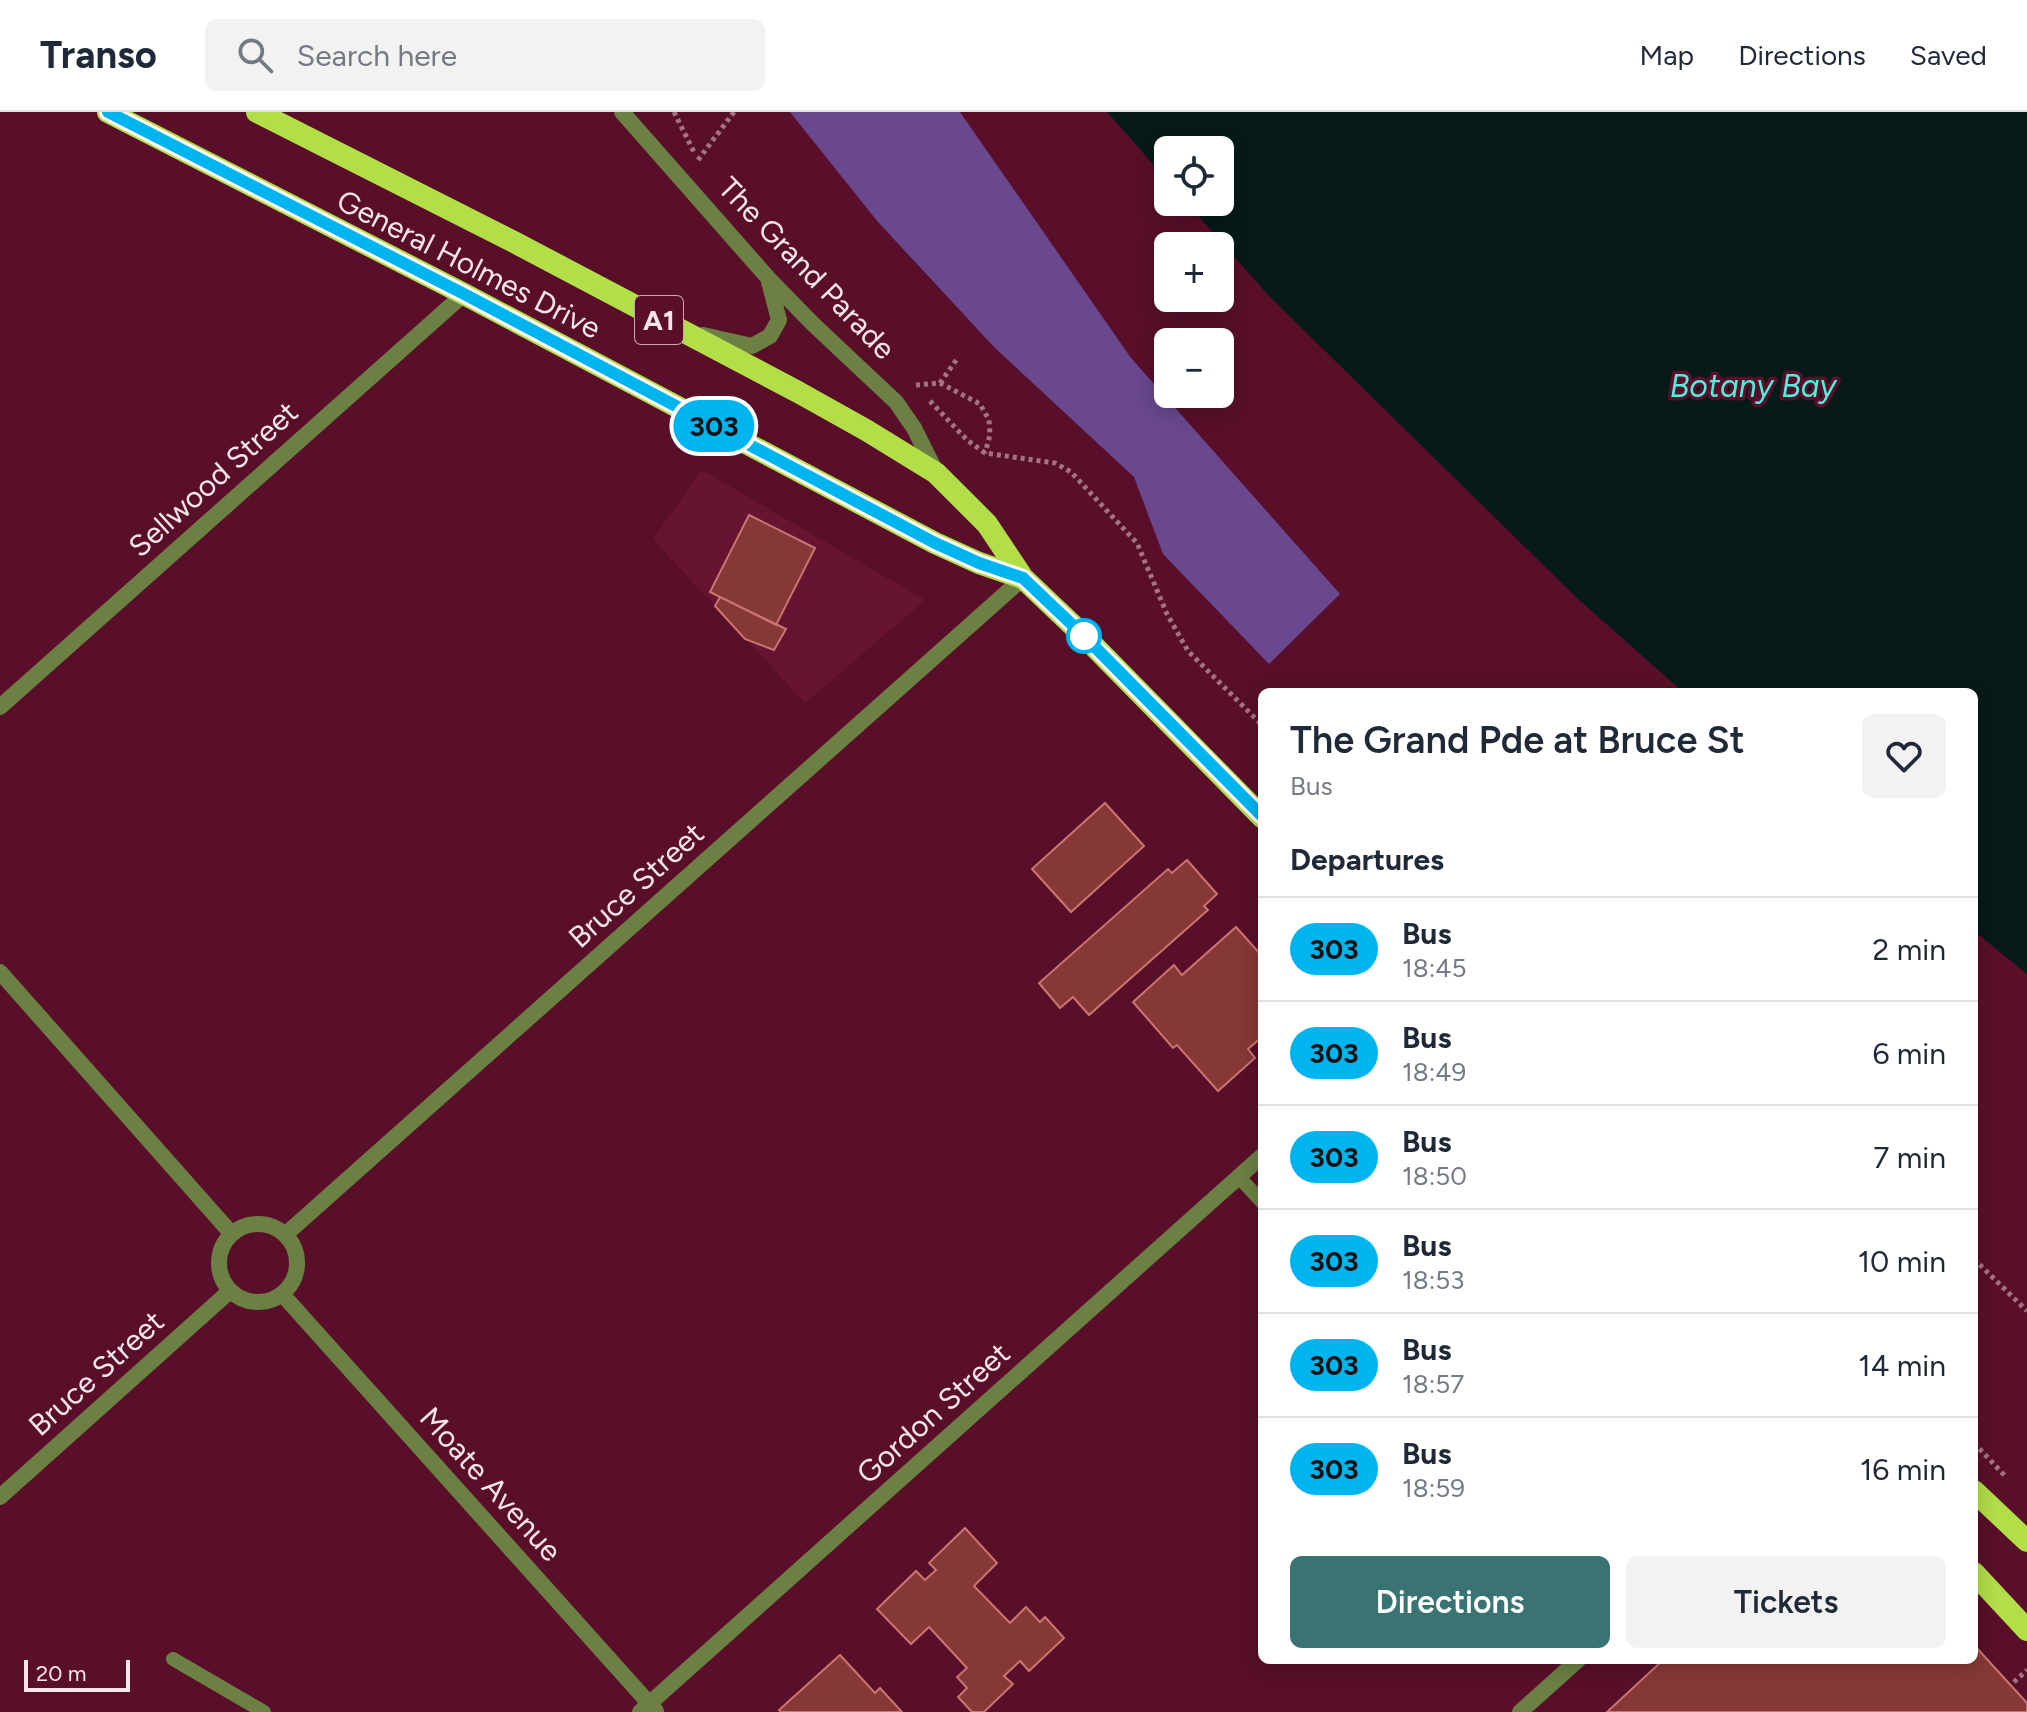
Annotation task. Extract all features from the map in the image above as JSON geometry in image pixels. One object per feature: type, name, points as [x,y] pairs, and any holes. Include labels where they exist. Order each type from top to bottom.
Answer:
[{"type":"highway","name":"General Holmes Drive","points":[[108,112],[464,294],[935,543],[1023,578]]},
{"type":"highway","name":"General Holmes Drive","points":[[257,112],[514,242],[866,430],[936,473],[987,524],[1023,578]]},
{"type":"highway","name":"A1","points":[[1023,578],[1258,813]]},
{"type":"highway","points":[[1978,1495],[2027,1541]]},
{"type":"highway","points":[[1978,1577],[2027,1630]]},
{"type":"street","name":"The Grand Parade","points":[[622,112],[769,279],[896,402],[914,428],[936,473]]},
{"type":"street","points":[[675,328],[752,346],[770,336],[779,320],[769,279]]},
{"type":"street","name":"Sellwood Street","points":[[0,707],[464,294]]},
{"type":"street","name":"Bruce Street","points":[[286,1234],[1023,578]]},
{"type":"street","points":[[0,972],[231,1233]]},
{"type":"street","name":"Gordon Street","points":[[649,1709],[1258,1160]]},
{"type":"street","points":[[253,1223],[276,1227],[286,1234],[298,1258],[297,1272],[282,1294],[273,1300],[250,1302],[230,1291],[219,1268],[219,1255],[231,1233],[253,1223]]},
{"type":"street","name":"Bruce Street","points":[[0,1497],[230,1291]]},
{"type":"street","name":"Moate Avenue","points":[[282,1294],[649,1709]]},
{"type":"street","points":[[1520,1712],[1574,1664]]},
{"type":"lane","points":[[1239,1177],[1258,1198]]},
{"type":"lane","points":[[173,1659],[264,1712]]},
{"type":"path","points":[[674,112],[706,171]]},
{"type":"path","points":[[680,177],[698,160],[734,112]]},
{"type":"path","points":[[940,383],[957,359]]},
{"type":"path","points":[[985,453],[990,435],[989,420],[980,404],[940,383],[915,385],[967,440],[985,453],[1055,463],[1071,472],[1137,543],[1167,614],[1188,651],[1258,721]]},
{"type":"path","points":[[1978,1263],[2027,1311]]},
{"type":"path","points":[[2014,1682],[2027,1670]]},
{"type":"shaded area","points":[[790,112],[960,112],[1131,358],[1154,384],[1154,408],[1175,408],[1340,594],[1269,664],[1163,554],[1134,477],[994,347],[878,222]]},
{"type":"shaded area","points":[[702,470],[925,600],[805,703],[653,539]]},
{"type":"water","name":"Botany Bay","points":[[1107,112],[2027,112],[2027,974],[1978,934],[1978,688],[1678,688],[1577,598],[1269,296],[1234,256],[1234,232],[1212,232],[1198,216],[1234,216],[1234,136],[1154,136],[1154,165]]},
{"type":"building","points":[[749,515],[815,548],[776,625],[710,592]]},
{"type":"building","points":[[720,597],[786,629],[774,650],[745,639],[715,606]]},
{"type":"building","points":[[1105,803],[1144,846],[1071,912],[1032,869]]},
{"type":"building","points":[[1187,860],[1217,894],[1204,906],[1208,910],[1089,1015],[1073,997],[1060,1008],[1039,983],[1168,869],[1172,873]]},
{"type":"building","points":[[1236,927],[1258,952],[1258,1040],[1248,1049],[1255,1058],[1218,1091],[1177,1045],[1173,1048],[1133,1002],[1174,965],[1182,975]]},
{"type":"building","points":[[965,1528],[997,1563],[974,1586],[1010,1623],[1026,1607],[1040,1622],[1045,1617],[1064,1638],[1029,1671],[1020,1661],[1004,1676],[1013,1684],[984,1712],[972,1712],[958,1697],[967,1688],[957,1677],[967,1668],[929,1627],[911,1644],[877,1609],[916,1571],[925,1580],[936,1570],[929,1563]]},
{"type":"building","points":[[1978,1649],[2027,1703],[2027,1712],[1607,1712],[1659,1664],[1978,1664]]},
{"type":"building","points":[[840,1655],[875,1693],[880,1688],[902,1712],[779,1710]]},
{"type":"bus line","name":"303","points":[[108,112],[464,294],[935,543],[1023,578],[1258,812]]}]
